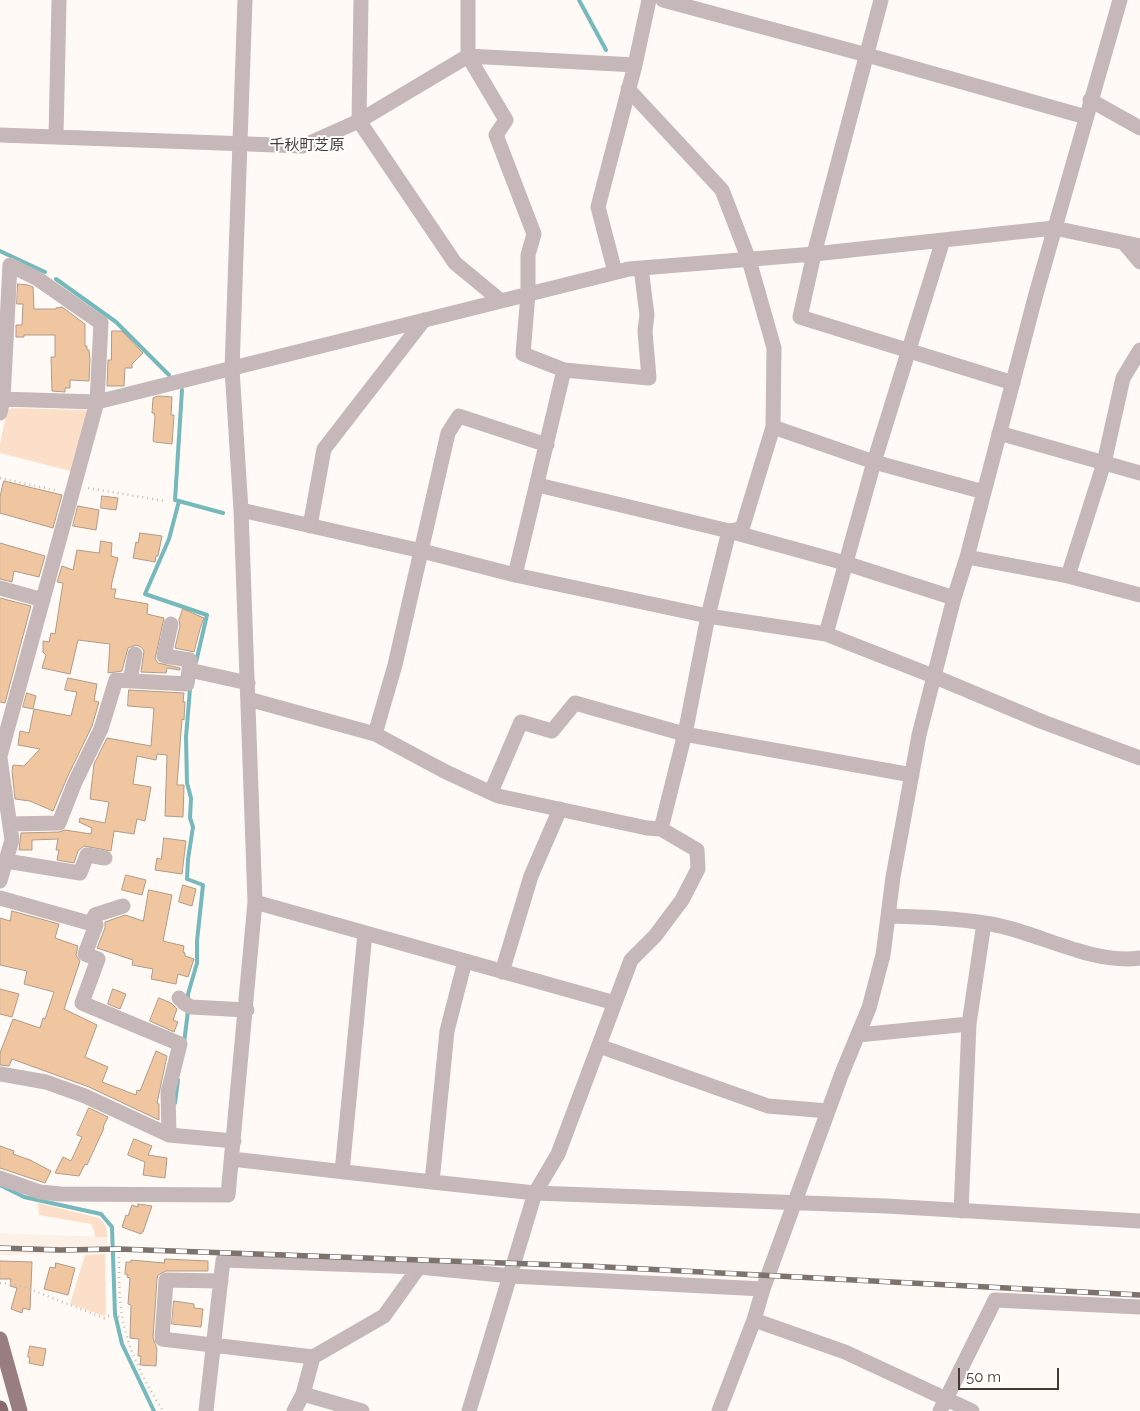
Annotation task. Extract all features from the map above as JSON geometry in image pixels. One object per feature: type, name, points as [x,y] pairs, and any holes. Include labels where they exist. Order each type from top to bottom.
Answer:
[{"type":"main road","points":[[0,1339],[20,1411]]},
{"type":"street","points":[[56,137],[59,0]]},
{"type":"street","points":[[0,1178],[6,1182],[40,1192],[61,1194],[228,1195],[255,902],[241,510],[232,369],[245,0]]},
{"type":"street","points":[[361,0],[359,121],[455,263],[501,301]]},
{"type":"street","points":[[468,0],[468,56],[506,120],[496,135],[534,234],[528,255],[528,294],[523,354],[564,370],[649,378],[645,331],[647,315],[641,268]]},
{"type":"street","points":[[616,272],[598,207],[635,64],[649,0]]},
{"type":"street","points":[[663,0],[1086,117]]},
{"type":"street","points":[[881,0],[814,254],[800,317],[1013,383]]},
{"type":"street","points":[[719,1411],[754,1320],[763,1290],[828,1111],[869,1008],[883,955],[893,877],[919,735],[933,676],[967,557],[1054,228],[1120,0]]},
{"type":"street","points":[[0,135],[304,146],[359,121],[468,56],[635,64]]},
{"type":"street","points":[[628,89],[722,190],[749,260],[774,348],[773,427],[742,529],[729,531]]},
{"type":"street","points":[[1090,100],[1140,128]]},
{"type":"street","points":[[0,881],[12,840],[0,757],[2,738],[43,600],[97,402],[101,324],[38,279],[10,265],[1,404],[97,402],[616,272],[641,268],[814,254],[1054,228],[1140,246]]},
{"type":"street","points":[[826,634],[874,462],[943,240]]},
{"type":"street","points":[[1124,243],[1140,262]]},
{"type":"street","points":[[310,526],[324,449],[424,320]]},
{"type":"street","points":[[1068,576],[1104,463],[1123,378],[1140,350]]},
{"type":"street","points":[[515,576],[564,370]]},
{"type":"street","points":[[376,734],[395,665],[448,433],[459,416],[547,446]]},
{"type":"street","points":[[773,427],[874,462],[984,492]]},
{"type":"street","points":[[999,433],[1140,473]]},
{"type":"street","points":[[538,485],[729,531],[845,563],[954,598]]},
{"type":"street","points":[[241,510],[422,551],[515,576],[708,616],[826,634],[1043,722],[1140,758]]},
{"type":"street","points":[[661,829],[684,734],[708,616],[729,531]]},
{"type":"street","points":[[967,557],[1068,576],[1140,594]]},
{"type":"street","points":[[0,588],[43,600]]},
{"type":"street","points":[[10,824],[59,824],[75,782],[101,729],[116,680],[187,684],[190,660],[164,656],[171,624]]},
{"type":"street","points":[[130,681],[134,654]]},
{"type":"street","points":[[189,670],[248,683]]},
{"type":"street","points":[[248,699],[376,734],[446,772],[498,796],[647,828],[661,829],[697,850],[698,869],[682,900],[656,936],[631,960],[558,1154],[535,1192],[470,1411]]},
{"type":"street","points":[[491,792],[521,722],[552,731],[575,703],[684,734],[912,775]]},
{"type":"street","points":[[502,972],[531,876],[560,809]]},
{"type":"street","points":[[6,861],[80,873],[87,854],[105,858]]},
{"type":"street","points":[[0,898],[96,925],[85,954],[98,959],[82,1003],[180,1044],[168,1092],[169,1136]]},
{"type":"street","points":[[255,902],[616,1003]]},
{"type":"street","points":[[91,924],[95,915],[123,906]]},
{"type":"street","points":[[888,916],[936,917],[992,924],[1105,957],[1140,958]]},
{"type":"street","points":[[961,1211],[969,1024],[984,923]]},
{"type":"street","points":[[342,1172],[365,933]]},
{"type":"street","points":[[432,1182],[447,1031],[465,961]]},
{"type":"street","points":[[185,1003],[246,1010]]},
{"type":"street","points":[[858,1036],[969,1024]]},
{"type":"street","points":[[600,1046],[768,1106],[828,1111]]},
{"type":"street","points":[[0,1074],[46,1082],[85,1096],[169,1136],[234,1141]]},
{"type":"street","points":[[232,1159],[535,1192],[795,1202],[1140,1221]]},
{"type":"street","points":[[206,1411],[223,1260],[419,1267],[511,1276],[763,1290]]},
{"type":"street","points":[[221,1281],[166,1280],[162,1339],[313,1357],[384,1316],[419,1267]]},
{"type":"street","points":[[944,1405],[995,1300],[1140,1307]]},
{"type":"street","points":[[754,1320],[846,1352],[944,1405],[972,1411]]},
{"type":"street","points":[[294,1411],[303,1394],[313,1357]]},
{"type":"street","points":[[303,1394],[362,1411]]},
{"type":"path","points":[[0,478],[73,490],[165,501]]},
{"type":"path","points":[[119,1257],[121,1317],[138,1364],[163,1411]]},
{"type":"path","points":[[0,1283],[19,1285],[104,1318],[109,1316],[121,1317]]},
{"type":"shaded area","points":[[11,408],[87,410],[74,472],[0,453],[0,443],[7,411]]},
{"type":"shaded area","points":[[38,1203],[99,1218],[106,1226],[107,1237],[95,1237],[91,1224],[39,1215]]},
{"type":"shaded area","points":[[0,1233],[107,1237],[107,1253],[0,1255]]},
{"type":"shaded area","points":[[105,1254],[106,1314],[104,1316],[70,1304],[85,1255]]},
{"type":"building","points":[[18,284],[33,287],[34,309],[56,309],[62,307],[85,324],[85,346],[89,350],[90,360],[89,381],[70,380],[70,388],[65,388],[65,392],[52,391],[51,357],[55,357],[55,335],[24,335],[24,337],[16,337],[16,325],[22,325],[23,304],[17,304]]},
{"type":"building","points":[[112,331],[122,331],[143,353],[132,364],[132,368],[125,368],[124,386],[107,386],[108,360],[111,360]]},
{"type":"building","points":[[159,396],[172,397],[171,415],[174,415],[172,444],[153,441],[155,416],[152,413],[153,398]]},
{"type":"building","points":[[4,481],[62,495],[53,528],[0,513],[0,497]]},
{"type":"building","points":[[102,496],[118,498],[116,510],[101,508]]},
{"type":"building","points":[[78,506],[99,510],[96,530],[73,526]]},
{"type":"building","points":[[140,533],[162,536],[155,562],[133,558]]},
{"type":"building","points":[[101,541],[112,543],[111,556],[118,558],[111,589],[116,589],[114,598],[148,604],[147,614],[164,618],[155,659],[158,663],[180,668],[180,670],[167,668],[166,673],[141,672],[144,651],[136,645],[128,648],[122,671],[108,673],[110,644],[78,640],[70,674],[42,668],[46,655],[43,652],[43,641],[49,642],[51,633],[55,634],[63,583],[57,582],[62,566],[73,570],[77,550],[99,553]]},
{"type":"building","points":[[0,543],[45,556],[39,577],[14,571],[12,582],[0,579]]},
{"type":"building","points":[[0,598],[31,606],[5,703],[0,702]]},
{"type":"building","points":[[183,609],[204,618],[194,652],[175,648],[180,626],[179,620]]},
{"type":"building","points":[[68,678],[97,684],[94,701],[99,702],[92,726],[53,811],[30,801],[15,799],[12,771],[13,765],[24,766],[40,749],[18,745],[20,731],[29,733],[34,709],[71,716],[77,692],[65,690]]},
{"type":"building","points":[[129,690],[184,693],[184,720],[182,719],[177,785],[184,785],[183,817],[165,816],[167,755],[157,754],[156,760],[137,756],[133,784],[151,787],[145,821],[137,819],[134,834],[114,831],[111,851],[84,846],[78,851],[74,863],[57,860],[59,850],[56,850],[58,839],[32,840],[32,850],[19,850],[21,833],[59,832],[65,830],[91,834],[92,828],[79,822],[80,818],[105,823],[109,802],[90,799],[94,764],[107,738],[151,746],[154,708],[128,706]]},
{"type":"building","points":[[27,693],[36,696],[33,709],[23,707]]},
{"type":"building","points":[[164,838],[186,841],[182,874],[155,870],[157,858],[161,859]]},
{"type":"building","points":[[126,875],[146,880],[142,895],[122,890]]},
{"type":"building","points":[[183,885],[196,889],[192,906],[179,902]]},
{"type":"building","points":[[149,890],[172,895],[163,941],[184,946],[183,952],[185,956],[194,959],[188,977],[178,974],[176,984],[151,979],[153,969],[132,965],[133,960],[97,948],[105,928],[105,922],[125,915],[143,921]]},
{"type":"building","points":[[12,911],[59,924],[55,938],[78,946],[76,955],[80,961],[64,1009],[97,1025],[85,1057],[108,1067],[102,1082],[136,1095],[137,1090],[140,1091],[156,1051],[167,1056],[157,1103],[159,1104],[159,1120],[89,1087],[12,1059],[9,1066],[0,1065],[0,1053],[13,1019],[40,1028],[54,992],[24,984],[27,971],[0,965],[0,918],[10,921]]},
{"type":"building","points":[[0,989],[19,994],[12,1017],[0,1014]]},
{"type":"building","points":[[113,989],[126,994],[120,1009],[108,1004]]},
{"type":"building","points":[[159,998],[171,1003],[177,1009],[173,1020],[178,1022],[174,1032],[150,1021]]},
{"type":"building","points":[[89,1108],[108,1117],[87,1165],[85,1164],[79,1176],[55,1173],[63,1157],[71,1161],[82,1137],[77,1135]]},
{"type":"building","points":[[134,1139],[152,1146],[148,1155],[167,1158],[165,1178],[143,1175],[145,1162],[128,1155]]},
{"type":"building","points":[[0,1146],[14,1151],[13,1154],[51,1171],[45,1183],[0,1168]]},
{"type":"building","points":[[138,1204],[152,1206],[141,1234],[122,1227],[132,1205],[138,1207]]},
{"type":"building","points":[[165,1259],[208,1261],[208,1271],[166,1271],[158,1275],[153,1338],[157,1349],[156,1366],[140,1365],[141,1356],[138,1356],[139,1339],[130,1338],[131,1305],[128,1304],[130,1278],[125,1274],[126,1262],[131,1262],[131,1260],[164,1263]]},
{"type":"building","points":[[0,1261],[32,1262],[30,1310],[23,1308],[22,1313],[11,1309],[17,1288],[10,1286],[11,1279],[0,1279]]},
{"type":"building","points":[[56,1263],[75,1268],[68,1295],[44,1289],[50,1267],[55,1268]]},
{"type":"building","points":[[174,1301],[194,1304],[194,1308],[203,1309],[201,1327],[172,1324]]},
{"type":"building","points":[[30,1346],[46,1349],[43,1366],[29,1363]]},
{"type":"waterway","points":[[579,0],[606,50]]},
{"type":"waterway","points":[[0,251],[45,272]]},
{"type":"waterway","points":[[56,279],[116,322],[169,375]]},
{"type":"waterway","points":[[182,390],[175,500],[223,513]]},
{"type":"waterway","points":[[179,501],[169,539],[145,594],[207,615],[196,662]]},
{"type":"waterway","points":[[188,1001],[188,994],[197,963],[197,941],[203,885],[187,879],[193,827],[190,818],[191,798],[187,783],[186,737],[190,689]]},
{"type":"waterway","points":[[184,1043],[188,1011]]},
{"type":"waterway","points":[[175,1103],[178,1080]]},
{"type":"waterway","points":[[0,1185],[24,1197],[101,1214],[112,1227],[115,1314],[122,1344],[154,1411]]},
{"type":"railway","points":[[0,1248],[118,1249],[587,1266],[1140,1295]]},
{"type":"district","name":"千秋町芝原","points":[[307,145]]}]
